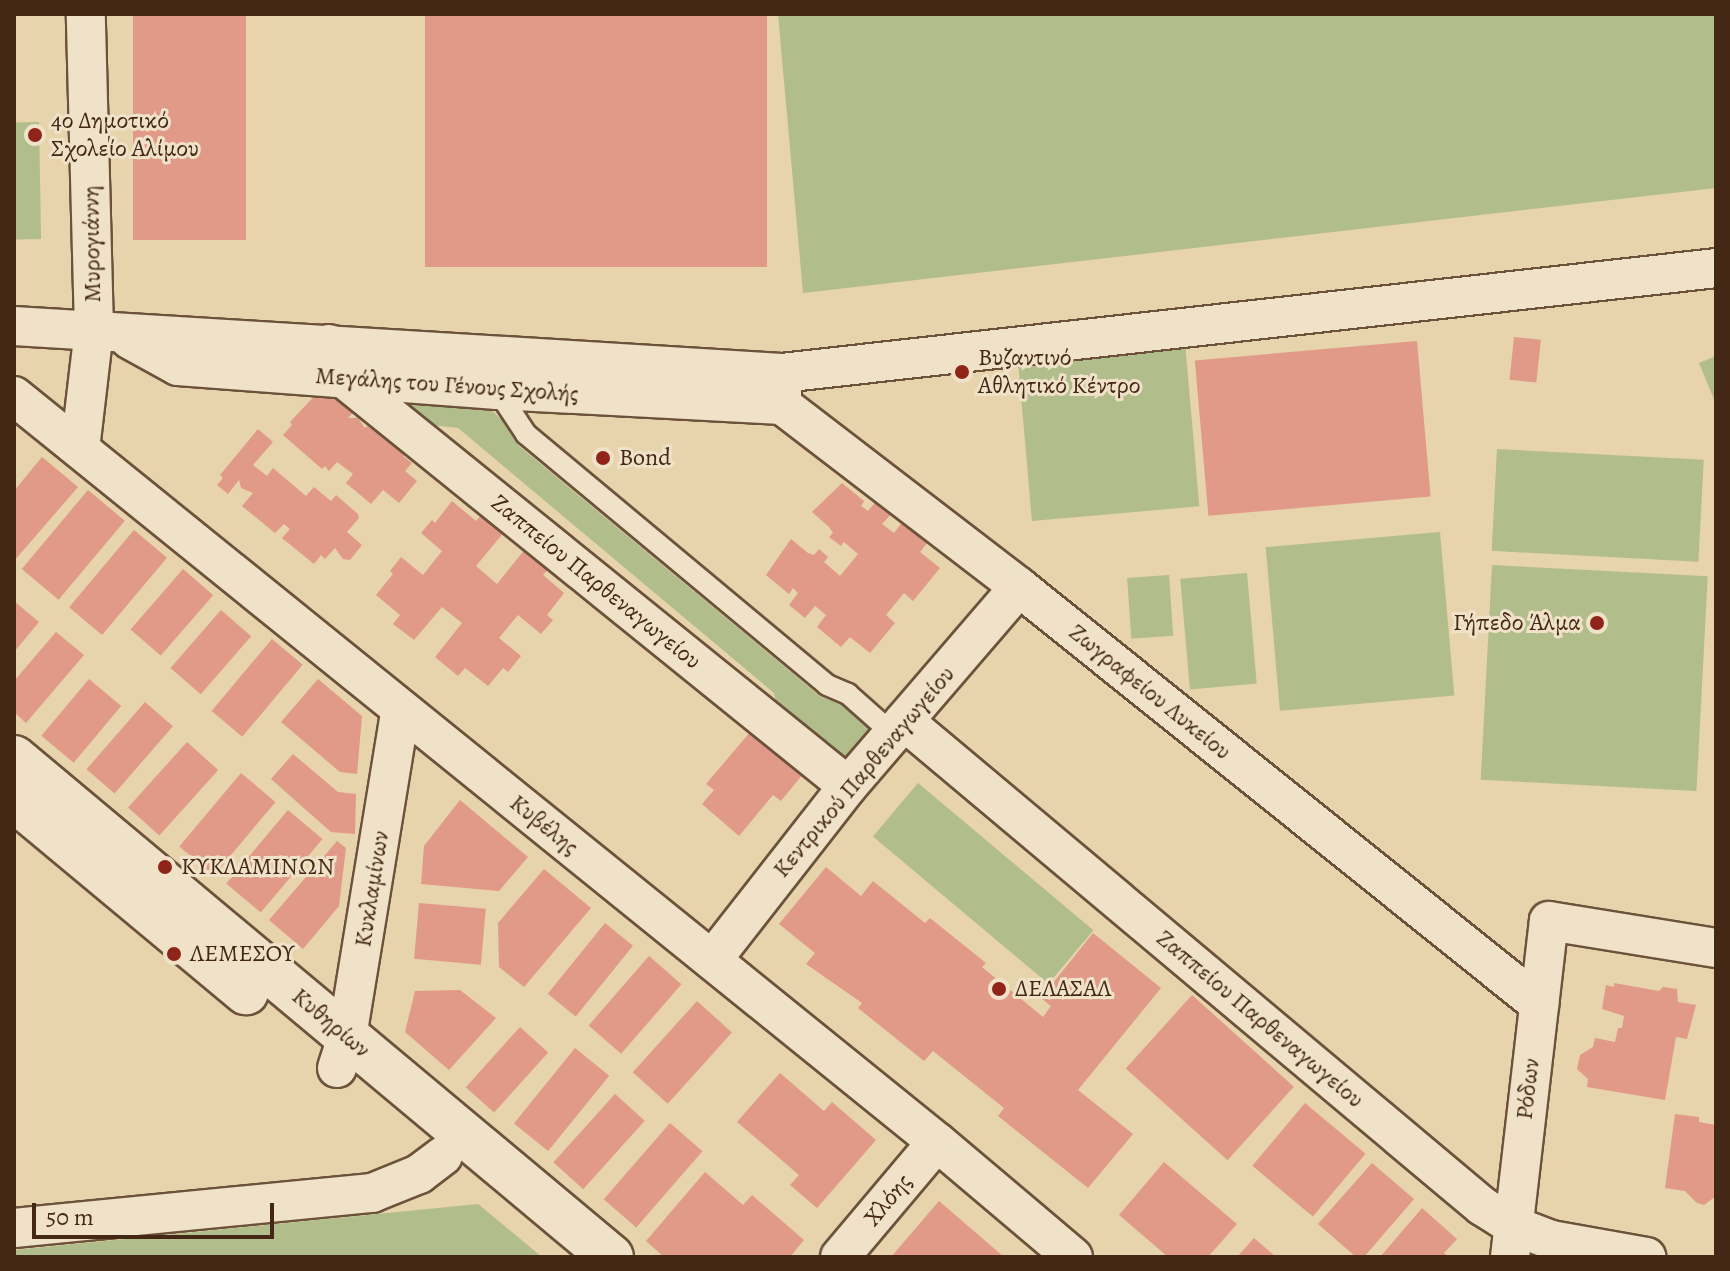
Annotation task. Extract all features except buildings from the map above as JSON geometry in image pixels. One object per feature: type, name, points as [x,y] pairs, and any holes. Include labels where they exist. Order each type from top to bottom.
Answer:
[{"type":"street","name":"Μυρογιάννη","points":[[80,449],[107,332],[86,14]]},
{"type":"street","points":[[782,389],[1716,268]]},
{"type":"street","name":"Μεγάλης του Γένους Σχολής","points":[[14,326],[107,332],[336,361],[497,390],[782,389]]},
{"type":"street","name":"Μεγάλης του Γένους Σχολής","points":[[336,361],[782,389]]},
{"type":"street","name":"Ζαππείου Παρθεναγωγείου","points":[[336,361],[848,786]]},
{"type":"street","name":"Ζωγραφείου Λυκείου","points":[[782,389],[1019,587],[1539,1004]]},
{"type":"street","name":"Κυβέλης","points":[[14,396],[937,1142],[1073,1257]]},
{"type":"street","name":"Κεντρικού Παρθεναγωγείου","points":[[712,960],[848,786],[1019,587]]},
{"type":"street","name":"Κυκλαμίνων","points":[[342,1052],[401,709]]},
{"type":"street","name":"Ζαππείου Παρθεναγωγείου","points":[[899,727],[1482,1206],[1511,1241],[1551,1240],[1646,1257]]},
{"type":"street","name":"Κυθηρίων","points":[[14,758],[342,1052],[443,1156],[565,1257]]},
{"type":"street","name":"Κυθηρίων","points":[[14,799],[611,1257]]},
{"type":"street","name":"Ρόδων","points":[[1511,1241],[1549,921],[1716,948]]},
{"type":"street","name":"Χλόης","points":[[840,1257],[937,1142]]},
{"type":"street","points":[[14,1228],[372,1193],[419,1174],[443,1156]]},
{"type":"lane","points":[[497,390],[526,434],[827,685],[848,694],[899,727]]},
{"type":"green space","points":[[778,14],[1716,14],[1716,188],[803,293]]},
{"type":"green space","points":[[14,122],[39,122],[41,239],[16,239]]},
{"type":"green space","points":[[1184,331],[1199,506],[1032,521],[1017,346]]},
{"type":"green space","points":[[1716,356],[1716,404],[1699,363]]},
{"type":"green space","points":[[457,378],[502,420],[518,445],[821,697],[842,704],[877,735],[847,770],[778,712],[774,693],[458,428],[431,425],[384,383]]},
{"type":"green space","points":[[1497,449],[1704,460],[1698,562],[1492,551]]},
{"type":"green space","points":[[1440,532],[1454,695],[1280,711],[1266,547]]},
{"type":"green space","points":[[1492,565],[1708,576],[1696,791],[1481,780]]},
{"type":"green space","points":[[1247,573],[1257,684],[1190,689],[1180,579]]},
{"type":"green space","points":[[1169,575],[1173,636],[1131,639],[1127,578]]},
{"type":"green space","points":[[918,783],[1093,930],[1048,984],[873,837]]},
{"type":"green space","points":[[478,1204],[542,1257],[14,1257],[14,1250]]},
{"type":"place","name":"4ο Δημοτικό Σχολείο Αλίμου","points":[[35,135]]},
{"type":"place","name":"Βυζαντινό Αθλητικό Κέντρο","points":[[962,372]]},
{"type":"place","name":"Bond","points":[[603,458]]},
{"type":"place","name":"Γήπεδο Άλμα","points":[[1597,623]]},
{"type":"place","name":"ΚΥΚΛΑΜΙΝΩΝ","points":[[165,867]]},
{"type":"place","name":"ΛΕΜΕΣΟΥ","points":[[174,954]]},
{"type":"place","name":"ΔΕΛΑΣΑΛ","points":[[999,989]]}]
